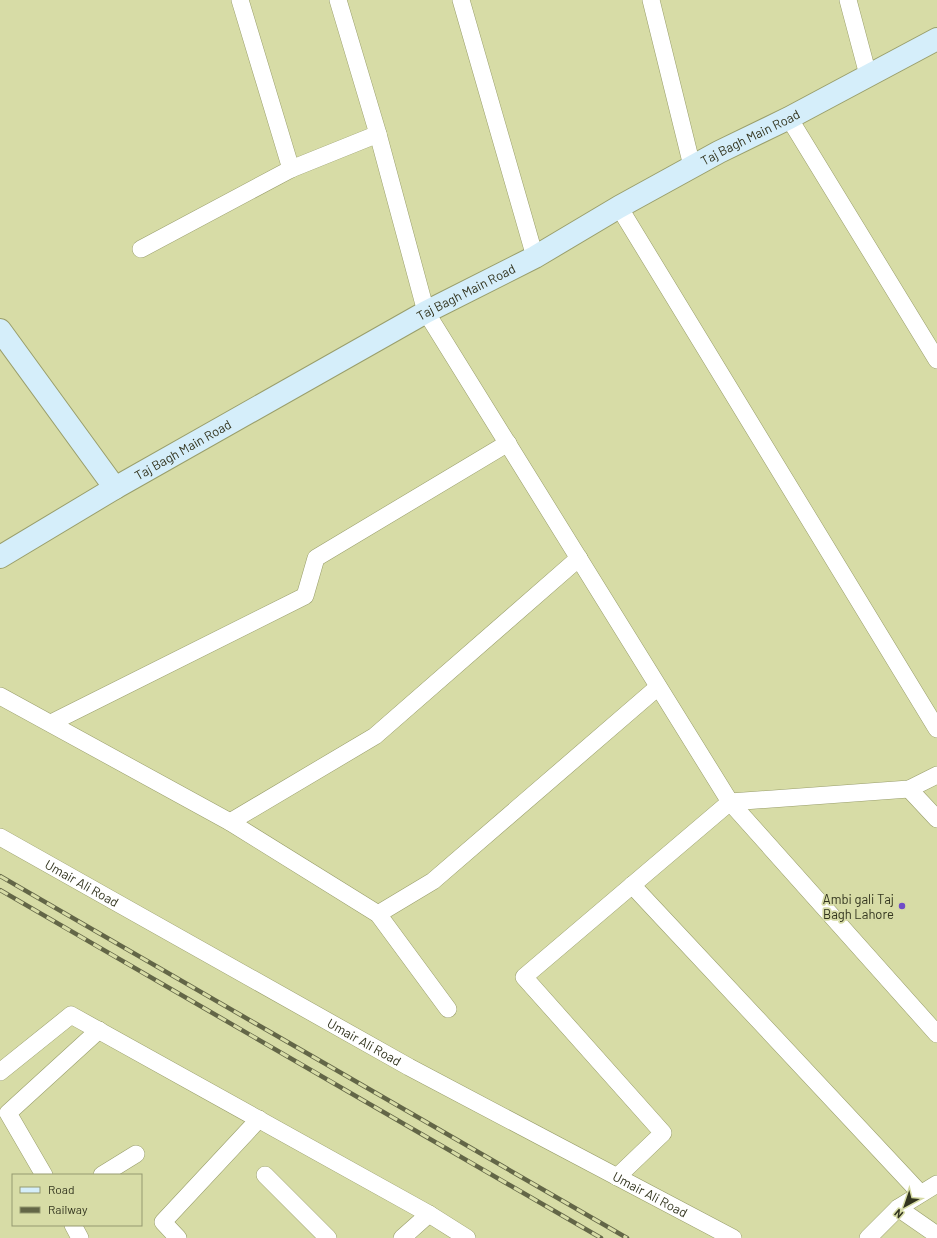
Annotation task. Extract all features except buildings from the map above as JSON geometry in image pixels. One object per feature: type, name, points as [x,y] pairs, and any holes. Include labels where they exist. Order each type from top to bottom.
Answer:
[{"type":"street","points":[[240,0],[291,169]]},
{"type":"street","points":[[338,0],[378,134],[426,312],[730,802],[937,1034]]},
{"type":"street","points":[[461,0],[535,256]]},
{"type":"street","points":[[651,0],[692,166]]},
{"type":"street","points":[[848,0],[868,75]]},
{"type":"street","name":"Taj Bagh Main Road","points":[[0,557],[115,488],[426,312],[535,256],[692,166],[789,118],[868,75],[936,43]]},
{"type":"street","points":[[789,118],[937,360]]},
{"type":"street","points":[[141,249],[291,169],[378,134]]},
{"type":"street","points":[[620,207],[937,729]]},
{"type":"street","points":[[2,336],[115,488]]},
{"type":"street","points":[[51,723],[305,596],[316,558],[508,443]]},
{"type":"street","points":[[230,822],[375,736],[579,558]]},
{"type":"street","points":[[378,914],[433,881],[658,687]]},
{"type":"street","points":[[0,696],[230,822],[378,914],[448,1009]]},
{"type":"street","points":[[618,1177],[663,1132],[524,977],[730,802],[909,789],[937,775]]},
{"type":"street","points":[[909,789],[937,820]]},
{"type":"street","name":"Umair Ali Road","points":[[0,837],[409,1067],[733,1238]]},
{"type":"street","points":[[632,885],[920,1193]]},
{"type":"street","points":[[0,1072],[71,1015],[429,1214],[467,1238]]},
{"type":"street","points":[[43,1174],[8,1113],[99,1030]]},
{"type":"street","points":[[178,1238],[163,1222],[258,1119]]},
{"type":"street","points":[[104,1174],[136,1154]]},
{"type":"street","points":[[265,1175],[328,1238]]},
{"type":"street","points":[[868,1238],[898,1208],[920,1193],[937,1184]]},
{"type":"street","points":[[898,1208],[937,1235]]},
{"type":"street","points":[[402,1238],[429,1214]]},
{"type":"street","points":[[74,1226],[80,1238]]},
{"type":"railway","points":[[0,876],[627,1238]]},
{"type":"railway","points":[[0,890],[601,1238]]},
{"type":"place","name":"Ambi gali Taj Bagh Lahore","points":[[902,906]]}]
